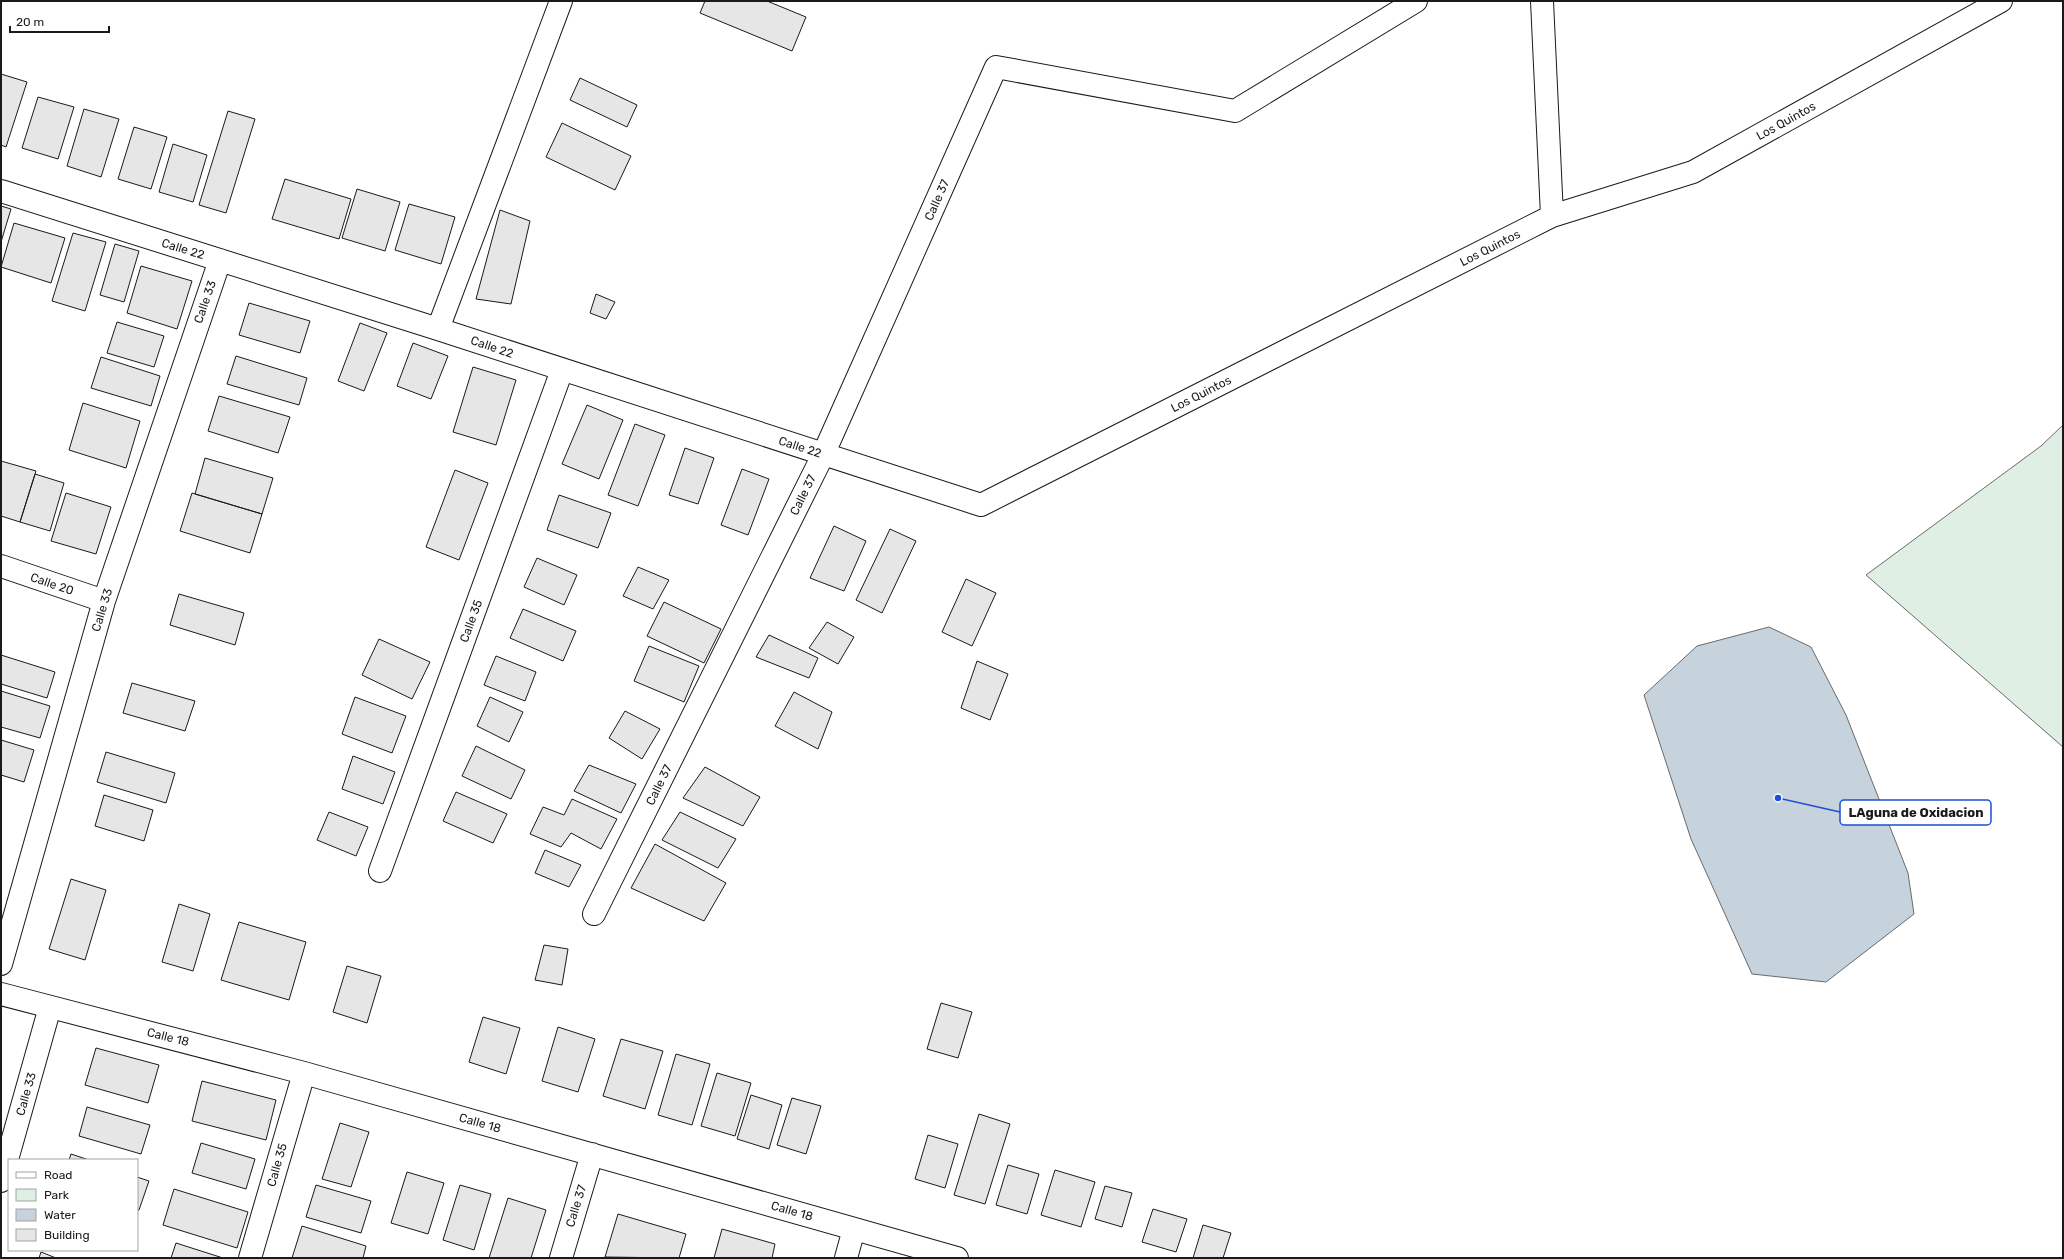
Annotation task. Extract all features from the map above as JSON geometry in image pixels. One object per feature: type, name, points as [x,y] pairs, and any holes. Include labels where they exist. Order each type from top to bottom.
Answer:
[{"type":"street","points":[[438,329],[561,1]]},
{"type":"street","name":"Calle 37","points":[[594,914],[823,455],[996,67],[1235,110],[1416,1]]},
{"type":"street","points":[[1542,1],[1552,216]]},
{"type":"street","name":"Los Quintos","points":[[981,505],[1552,216],[1693,172],[2001,1]]},
{"type":"street","name":"Calle 22","points":[[1,191],[438,329],[981,505]]},
{"type":"street","name":"Calle 33","points":[[1,964],[104,601],[220,260]]},
{"type":"street","name":"Calle 35","points":[[380,871],[562,370]]},
{"type":"street","name":"Calle 20","points":[[1,566],[104,601]]},
{"type":"street","name":"Calle 18","points":[[1,994],[304,1072],[957,1258]]},
{"type":"street","name":"Calle 33","points":[[1,1181],[50,1007]]},
{"type":"street","name":"Calle 35","points":[[250,1258],[304,1072]]},
{"type":"street","name":"Calle 37","points":[[561,1258],[592,1154]]},
{"type":"street","points":[[846,1258],[854,1229]]},
{"type":"green space","points":[[2063,425],[2063,747],[1866,575],[2041,446]]},
{"type":"water","points":[[1769,627],[1811,647],[1846,715],[1908,873],[1914,914],[1826,982],[1752,974],[1691,839],[1644,695],[1697,646]]},
{"type":"building","points":[[705,1],[767,1],[806,17],[792,51],[700,13]]},
{"type":"building","points":[[1,74],[27,82],[6,147],[1,145]]},
{"type":"building","points":[[580,78],[637,105],[627,127],[570,100]]},
{"type":"building","points":[[38,97],[74,107],[58,159],[22,148]]},
{"type":"building","points":[[84,109],[119,119],[101,177],[67,166]]},
{"type":"building","points":[[228,111],[255,119],[226,213],[199,205]]},
{"type":"building","points":[[562,123],[631,156],[615,190],[546,157]]},
{"type":"building","points":[[134,127],[167,137],[151,189],[118,179]]},
{"type":"building","points":[[173,144],[207,155],[193,202],[159,192]]},
{"type":"building","points":[[285,179],[351,199],[339,239],[272,219]]},
{"type":"building","points":[[357,189],[400,202],[385,251],[342,238]]},
{"type":"building","points":[[409,204],[455,217],[441,264],[395,250]]},
{"type":"building","points":[[1,206],[11,209],[1,242]]},
{"type":"building","points":[[500,210],[530,221],[511,304],[476,299]]},
{"type":"building","points":[[14,223],[65,238],[51,283],[1,267]]},
{"type":"building","points":[[73,233],[106,242],[85,311],[52,301]]},
{"type":"building","points":[[115,244],[139,251],[124,302],[100,295]]},
{"type":"building","points":[[141,266],[192,281],[177,329],[127,313]]},
{"type":"building","points":[[596,294],[615,302],[606,319],[590,313]]},
{"type":"building","points":[[249,303],[310,321],[300,353],[239,335]]},
{"type":"building","points":[[117,322],[164,336],[154,367],[107,353]]},
{"type":"building","points":[[360,323],[387,333],[364,391],[338,381]]},
{"type":"building","points":[[413,343],[448,356],[431,399],[397,386]]},
{"type":"building","points":[[236,356],[307,378],[299,405],[227,384]]},
{"type":"building","points":[[101,357],[160,376],[151,406],[91,388]]},
{"type":"building","points":[[473,367],[516,380],[496,445],[453,432]]},
{"type":"building","points":[[219,396],[290,417],[278,453],[208,431]]},
{"type":"building","points":[[83,403],[140,421],[126,468],[69,450]]},
{"type":"building","points":[[587,405],[623,420],[599,479],[562,464]]},
{"type":"building","points":[[635,424],[665,435],[638,506],[608,495]]},
{"type":"building","points":[[685,448],[714,458],[698,504],[669,495]]},
{"type":"building","points":[[205,458],[273,478],[262,514],[195,494]]},
{"type":"building","points":[[1,461],[36,471],[20,522],[1,516]]},
{"type":"building","points":[[742,469],[769,479],[748,535],[721,525]]},
{"type":"building","points":[[455,470],[488,483],[459,560],[426,547]]},
{"type":"building","points":[[35,474],[64,483],[50,531],[20,522]]},
{"type":"building","points":[[66,493],[111,507],[96,554],[51,541]]},
{"type":"building","points":[[192,493],[262,514],[250,553],[180,531]]},
{"type":"building","points":[[559,495],[611,513],[598,548],[547,530]]},
{"type":"building","points":[[834,526],[866,541],[844,591],[810,578]]},
{"type":"building","points":[[890,529],[916,541],[882,613],[856,600]]},
{"type":"building","points":[[537,558],[577,575],[564,605],[524,587]]},
{"type":"building","points":[[638,567],[669,580],[653,609],[623,596]]},
{"type":"building","points":[[966,579],[996,593],[972,646],[942,632]]},
{"type":"building","points":[[179,594],[244,613],[235,645],[170,625]]},
{"type":"building","points":[[664,602],[721,629],[704,663],[647,636]]},
{"type":"building","points":[[523,609],[576,631],[563,661],[510,638]]},
{"type":"building","points":[[827,622],[854,637],[838,664],[809,648]]},
{"type":"building","points":[[769,635],[818,658],[809,678],[756,657]]},
{"type":"building","points":[[379,639],[430,662],[412,699],[362,675]]},
{"type":"building","points":[[649,646],[699,666],[684,702],[634,681]]},
{"type":"building","points":[[1,655],[55,672],[47,698],[1,684]]},
{"type":"building","points":[[496,656],[536,672],[525,701],[484,685]]},
{"type":"building","points":[[977,661],[1008,674],[990,720],[961,708]]},
{"type":"building","points":[[132,683],[195,701],[185,731],[123,713]]},
{"type":"building","points":[[1,691],[50,706],[40,738],[1,727]]},
{"type":"building","points":[[794,692],[832,712],[818,749],[775,726]]},
{"type":"building","points":[[355,697],[406,716],[392,753],[342,734]]},
{"type":"building","points":[[490,697],[523,712],[509,742],[477,726]]},
{"type":"building","points":[[625,711],[660,729],[642,759],[609,738]]},
{"type":"building","points":[[1,740],[34,750],[24,782],[1,775]]},
{"type":"building","points":[[476,746],[525,770],[511,799],[462,776]]},
{"type":"building","points":[[106,752],[175,773],[166,803],[97,782]]},
{"type":"building","points":[[353,756],[395,772],[383,804],[342,789]]},
{"type":"building","points":[[589,765],[636,784],[621,813],[574,791]]},
{"type":"building","points":[[705,767],[760,797],[743,826],[683,798]]},
{"type":"building","points":[[456,792],[507,814],[493,843],[443,821]]},
{"type":"building","points":[[104,795],[153,810],[144,841],[95,826]]},
{"type":"building","points":[[572,799],[617,819],[601,849],[571,833],[561,847],[530,834],[543,807],[564,815]]},
{"type":"building","points":[[329,812],[368,827],[356,856],[317,840]]},
{"type":"building","points":[[680,812],[736,839],[718,868],[662,840]]},
{"type":"building","points":[[655,844],[726,883],[704,921],[631,888]]},
{"type":"building","points":[[545,850],[581,865],[569,887],[535,873]]},
{"type":"building","points":[[71,879],[106,890],[85,960],[49,949]]},
{"type":"building","points":[[179,904],[210,914],[193,971],[162,962]]},
{"type":"building","points":[[239,922],[306,942],[289,1000],[221,980]]},
{"type":"building","points":[[544,945],[568,949],[562,985],[535,980]]},
{"type":"building","points":[[347,966],[381,976],[367,1023],[333,1012]]},
{"type":"building","points":[[941,1003],[972,1012],[958,1058],[927,1049]]},
{"type":"building","points":[[483,1017],[520,1028],[506,1074],[469,1062]]},
{"type":"building","points":[[558,1027],[595,1039],[578,1092],[542,1081]]},
{"type":"building","points":[[621,1039],[663,1051],[645,1109],[603,1096]]},
{"type":"building","points":[[96,1048],[159,1065],[148,1103],[85,1085]]},
{"type":"building","points":[[676,1054],[710,1064],[692,1125],[658,1115]]},
{"type":"building","points":[[717,1073],[751,1083],[735,1136],[701,1126]]},
{"type":"building","points":[[202,1081],[276,1100],[266,1140],[192,1121]]},
{"type":"building","points":[[751,1095],[782,1105],[769,1149],[737,1139]]},
{"type":"building","points":[[792,1098],[821,1106],[806,1154],[777,1145]]},
{"type":"building","points":[[87,1107],[150,1125],[141,1154],[79,1136]]},
{"type":"building","points":[[979,1114],[1010,1124],[985,1204],[954,1195]]},
{"type":"building","points":[[340,1123],[369,1132],[351,1187],[322,1179]]},
{"type":"building","points":[[928,1135],[958,1144],[945,1188],[915,1179]]},
{"type":"building","points":[[201,1143],[255,1159],[246,1189],[192,1173]]},
{"type":"building","points":[[71,1154],[86,1159],[69,1159]]},
{"type":"building","points":[[1008,1165],[1039,1174],[1027,1214],[996,1205]]},
{"type":"building","points":[[1055,1170],[1095,1182],[1081,1227],[1041,1215]]},
{"type":"building","points":[[407,1172],[444,1183],[428,1234],[391,1223]]},
{"type":"building","points":[[138,1177],[149,1181],[138,1210]]},
{"type":"building","points":[[316,1185],[371,1201],[361,1233],[306,1217]]},
{"type":"building","points":[[460,1185],[491,1194],[474,1250],[443,1240]]},
{"type":"building","points":[[1105,1186],[1132,1193],[1122,1227],[1095,1219]]},
{"type":"building","points":[[174,1189],[248,1212],[237,1248],[163,1225]]},
{"type":"building","points":[[508,1198],[546,1210],[531,1258],[489,1258]]},
{"type":"building","points":[[1153,1209],[1187,1219],[1176,1252],[1142,1242]]},
{"type":"building","points":[[618,1214],[686,1234],[679,1258],[605,1257]]},
{"type":"building","points":[[1203,1225],[1231,1233],[1223,1258],[1193,1258]]},
{"type":"building","points":[[302,1226],[366,1246],[363,1258],[292,1258]]},
{"type":"building","points":[[722,1229],[775,1244],[772,1258],[714,1258]]},
{"type":"building","points":[[176,1243],[223,1258],[171,1258]]},
{"type":"building","points":[[41,1252],[56,1258],[39,1258]]},
{"type":"place","name":"LAguna de Oxidacion","points":[[1778,798]]}]
